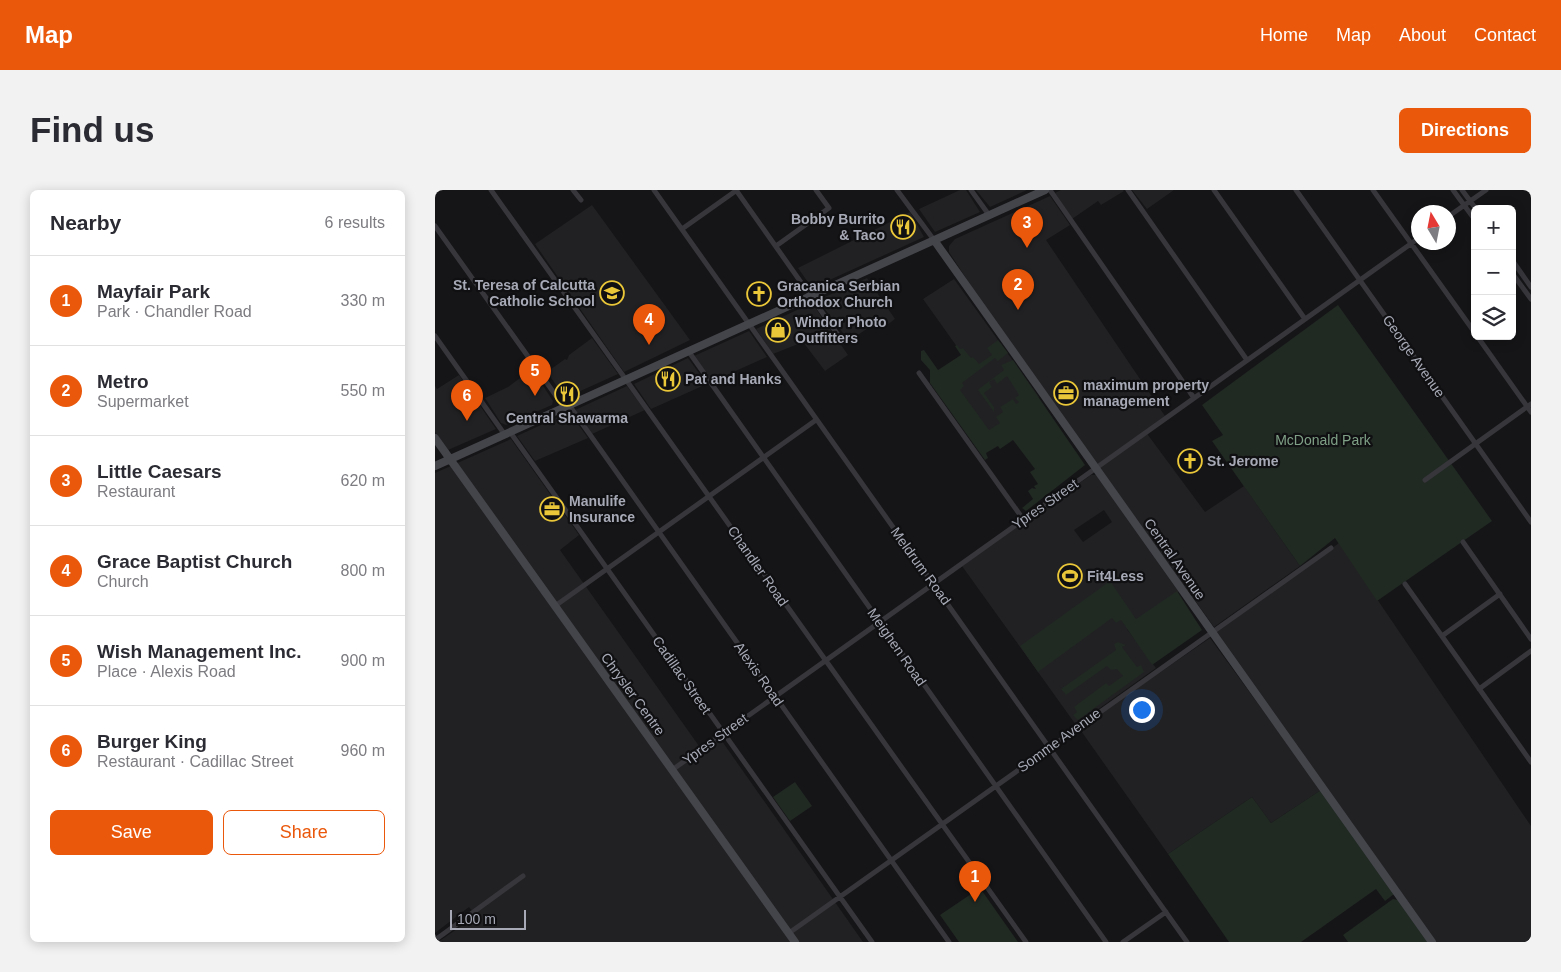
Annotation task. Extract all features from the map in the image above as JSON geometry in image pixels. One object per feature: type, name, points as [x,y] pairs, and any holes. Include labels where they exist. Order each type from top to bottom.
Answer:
[{"type":"street","name":"Chandler Road","points":[[491,190],[1025,942]]},
{"type":"street","points":[[573,190],[581,200]]},
{"type":"street","name":"Meldrum Road","points":[[654,190],[1187,942]]},
{"type":"street","points":[[682,229],[736,190],[843,342]]},
{"type":"street","points":[[775,246],[829,208],[816,190]]},
{"type":"street","name":"Central Avenue","points":[[897,190],[1432,942]]},
{"type":"street","points":[[971,190],[989,215]]},
{"type":"street","points":[[435,466],[1045,190]]},
{"type":"street","points":[[1050,190],[1195,398]]},
{"type":"street","points":[[1128,190],[1247,360]]},
{"type":"street","points":[[1214,190],[1305,319]]},
{"type":"street","name":"George Avenue","points":[[1296,190],[1531,522]]},
{"type":"street","points":[[1373,190],[1411,243]]},
{"type":"street","points":[[1453,190],[1471,215]]},
{"type":"street","points":[[1462,190],[1473,205]]},
{"type":"street","points":[[1456,211],[1486,190]]},
{"type":"street","name":"Alexis Road","points":[[435,226],[659,532],[949,942]]},
{"type":"street","name":"Ypres Street","points":[[672,770],[1411,243]]},
{"type":"street","points":[[1416,250],[1471,327]]},
{"type":"street","points":[[1516,266],[1531,287]]},
{"type":"street","points":[[1516,279],[1531,300]]},
{"type":"street","name":"Cadillac Street","points":[[435,336],[607,569],[871,942]]},
{"type":"street","points":[[1480,340],[1529,405],[1531,412]]},
{"type":"street","name":"Meighen Road","points":[[689,352],[762,458],[1106,942]]},
{"type":"street","points":[[919,373],[1023,519]]},
{"type":"street","points":[[1425,480],[1529,405]]},
{"type":"street","points":[[555,606],[816,420]]},
{"type":"street","name":"Chrysler Centre","points":[[435,438],[795,942]]},
{"type":"street","points":[[1463,542],[1531,639]]},
{"type":"street","name":"Somme Avenue","points":[[789,933],[1331,548]]},
{"type":"street","points":[[1405,584],[1531,762]]},
{"type":"street","points":[[1442,636],[1500,594]]},
{"type":"street","points":[[1479,688],[1531,651]]},
{"type":"street","points":[[435,940],[523,876]]},
{"type":"street","points":[[1123,942],[1166,912]]},
{"type":"shaded area","points":[[960,190],[966,190],[980,212],[935,232],[919,209]]},
{"type":"shaded area","points":[[976,190],[1027,190],[990,207]]},
{"type":"shaded area","points":[[1061,190],[1124,191],[1101,205],[1098,201],[1072,219],[1055,193]]},
{"type":"shaded area","points":[[1132,190],[1174,190],[1147,209]]},
{"type":"shaded area","points":[[1050,196],[1070,225],[1046,240],[1165,416],[1145,431],[1205,512],[1244,486],[1300,566],[1214,627],[990,315],[949,252],[949,246],[955,239]]},
{"type":"shaded area","name":"St. Teresa of Calcutta Catholic School","points":[[592,205],[690,340],[624,372],[535,244]]},
{"type":"shaded area","points":[[910,212],[924,237],[812,288],[798,268]]},
{"type":"shaded area","points":[[867,278],[895,319],[883,328],[871,326],[849,341],[818,300]]},
{"type":"shaded area","points":[[954,279],[1039,397],[987,433],[955,388],[975,372],[923,299]]},
{"type":"shaded area","points":[[812,303],[848,355],[825,371],[803,342],[773,354],[756,329]]},
{"type":"shaded area","points":[[749,331],[767,357],[711,382],[694,356]]},
{"type":"shaded area","points":[[592,338],[618,374],[565,398],[547,372],[565,359],[567,360],[569,355]]},
{"type":"shaded area","points":[[688,358],[707,384],[651,409],[634,384]]},
{"type":"shaded area","points":[[532,369],[553,401],[552,405],[506,425],[501,423],[485,398],[508,387]]},
{"type":"shaded area","points":[[459,375],[496,429],[448,450],[435,432],[435,386],[437,389]]},
{"type":"shaded area","points":[[627,386],[645,410],[592,434],[575,410]]},
{"type":"shaded area","points":[[569,412],[588,438],[535,461],[517,436]]},
{"type":"shaded area","points":[[511,439],[579,535],[560,550],[699,746],[717,734],[863,942],[438,942],[476,916],[469,907],[435,933],[435,473]]},
{"type":"shaded area","points":[[1091,475],[1096,475],[1179,592],[1127,629],[1156,668],[1076,725],[962,566]],"holes":[[[1104,510],[1112,522],[1083,542],[1074,530]]]},
{"type":"shaded area","points":[[1339,543],[1531,826],[1531,942],[1436,942],[1217,632]]},
{"type":"shaded area","points":[[1210,638],[1321,790],[1271,823],[1252,797],[1168,854],[1079,728]]},
{"type":"green space","name":"McDonald Park","points":[[1338,305],[1492,521],[1377,601],[1335,538],[1300,566],[1212,441],[1223,435],[1202,405]]},
{"type":"green space","points":[[998,340],[1008,353],[998,361],[995,358],[962,383],[964,386],[960,390],[989,430],[1000,423],[996,417],[1003,412],[1000,407],[1013,399],[1016,404],[1019,402],[1015,398],[1019,395],[1007,376],[997,384],[994,379],[989,382],[992,387],[984,393],[994,407],[994,412],[978,390],[1004,370],[1001,365],[1013,360],[1085,465],[1026,511],[1022,508],[1033,499],[1028,491],[1032,488],[1036,489],[1034,486],[1038,484],[1030,472],[1035,469],[1013,440],[1000,449],[998,446],[986,453],[988,458],[985,460],[930,383],[930,370],[921,360],[921,351],[924,350],[938,370],[961,355],[955,346],[957,345],[960,349],[963,348],[979,364],[992,355],[987,348]]},
{"type":"green space","points":[[1110,581],[1136,619],[1177,591],[1202,630],[1152,665],[1121,620],[1116,623],[1112,618],[1038,672],[1020,646]]},
{"type":"green space","points":[[1118,642],[1126,645],[1122,647],[1137,667],[1141,665],[1144,672],[1078,720],[1073,715],[1077,712],[1074,707],[1106,683],[1109,686],[1123,676],[1117,669],[1111,670],[1107,666],[1066,695],[1061,689],[1116,650],[1114,644]]},
{"type":"green space","points":[[795,782],[812,806],[790,821],[773,797]]},
{"type":"green space","points":[[1321,790],[1394,894],[1385,901],[1376,889],[1301,942],[1229,942],[1168,854],[1252,797],[1271,823]]},
{"type":"green space","points":[[980,888],[1018,942],[959,942],[940,915]]},
{"type":"green space","points":[[1393,899],[1398,900],[1428,942],[1348,942],[1343,935]]},
{"type":"place","name":"Bobby Burrito & Taco","points":[[903,227]]},
{"type":"place","name":"Little Caesars","points":[[1027,248]]},
{"type":"place","name":"St. Teresa of Calcutta Catholic School","points":[[612,293]]},
{"type":"place","name":"Gracanica Serbian Orthodox Church","points":[[759,294]]},
{"type":"place","name":"Metro","points":[[1018,310]]},
{"type":"place","name":"Windor Photo Outfitters","points":[[778,330]]},
{"type":"place","name":"Grace Baptist Church","points":[[649,345]]},
{"type":"place","name":"Pat and Hanks","points":[[668,379]]},
{"type":"place","name":"maximum property management","points":[[1066,393]]},
{"type":"place","name":"Central Shawarma","points":[[567,394]]},
{"type":"place","name":"Wish Management Inc.","points":[[535,396]]},
{"type":"place","name":"Burger King","points":[[467,421]]},
{"type":"place","name":"St. Jerome","points":[[1190,461]]},
{"type":"place","name":"Manulife Insurance","points":[[552,509]]},
{"type":"place","name":"Fit4Less","points":[[1070,576]]},
{"type":"place","name":"Mayfair Park","points":[[975,902]]}]
